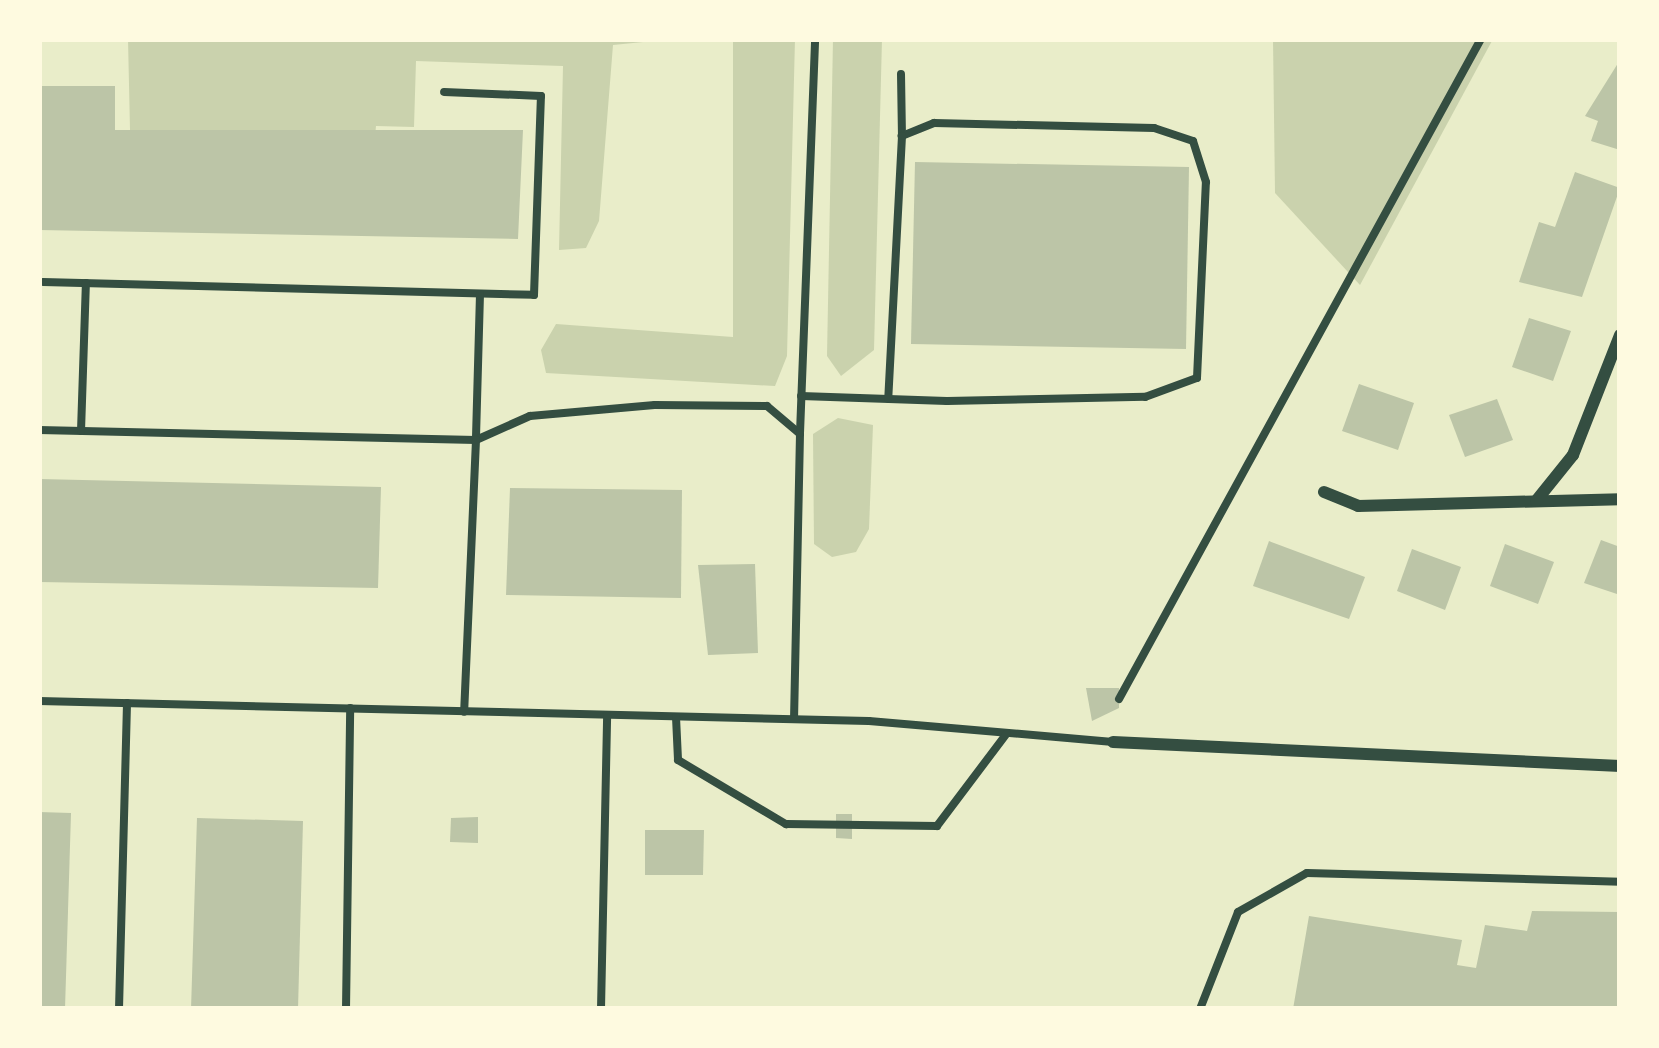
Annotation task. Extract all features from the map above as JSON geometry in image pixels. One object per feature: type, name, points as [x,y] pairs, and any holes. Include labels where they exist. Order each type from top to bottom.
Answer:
[{"type":"street","points":[[1536,501],[1573,455],[1620,335]]},
{"type":"street","points":[[1324,492],[1358,506],[1620,499]]},
{"type":"street","points":[[1113,742],[1620,766]]},
{"type":"lane","points":[[794,719],[815,39]]},
{"type":"lane","points":[[888,399],[901,74]]},
{"type":"lane","points":[[44,282],[534,295],[541,96],[444,92]]},
{"type":"lane","points":[[801,396],[1145,397],[1197,378],[1206,310],[1206,182],[1193,141],[1154,128],[934,123],[902,136]]},
{"type":"lane","points":[[81,431],[86,283]]},
{"type":"lane","points":[[464,712],[480,294]]},
{"type":"lane","points":[[39,430],[476,440],[530,416],[655,405],[767,406],[800,434]]},
{"type":"lane","points":[[39,701],[794,719],[1113,742]]},
{"type":"lane","points":[[119,1009],[127,703]]},
{"type":"lane","points":[[346,1009],[350,708]]},
{"type":"lane","points":[[602,1009],[607,715]]},
{"type":"lane","points":[[676,717],[678,760],[786,824],[937,826],[1008,733]]},
{"type":"lane","points":[[1200,1009],[1238,912],[1307,873],[1620,881]]},
{"type":"path","points":[[1119,699],[1481,39]]},
{"type":"green space","points":[[128,39],[673,39],[613,45],[599,221],[586,248],[559,250],[563,66],[416,61],[414,127],[376,126],[375,137],[130,130]]},
{"type":"green space","points":[[733,39],[795,39],[787,356],[775,386],[546,373],[541,350],[556,324],[733,337]]},
{"type":"green space","points":[[833,39],[882,39],[874,350],[841,376],[827,356]]},
{"type":"green space","points":[[1273,39],[1493,39],[1360,285],[1275,193]]},
{"type":"green space","points":[[838,418],[873,425],[869,529],[856,552],[832,557],[814,544],[813,434]]},
{"type":"building","points":[[1620,60],[1620,150],[1591,141],[1598,121],[1585,116]]},
{"type":"building","points":[[39,86],[115,86],[115,130],[523,130],[518,239],[39,230]]},
{"type":"building","points":[[915,162],[1189,167],[1186,349],[911,344]]},
{"type":"building","points":[[1575,172],[1620,188],[1582,297],[1519,282],[1539,222],[1555,227]]},
{"type":"building","points":[[1529,318],[1571,331],[1553,381],[1512,367]]},
{"type":"building","points":[[1359,384],[1414,403],[1398,450],[1342,431]]},
{"type":"building","points":[[1497,399],[1513,440],[1465,457],[1449,415]]},
{"type":"building","points":[[39,479],[381,487],[378,588],[39,582]]},
{"type":"building","points":[[510,488],[682,490],[681,598],[506,595]]},
{"type":"building","points":[[1601,540],[1620,547],[1620,595],[1584,583]]},
{"type":"building","points":[[1269,541],[1365,577],[1349,619],[1253,586]]},
{"type":"building","points":[[1505,544],[1554,562],[1538,604],[1490,586]]},
{"type":"building","points":[[1412,549],[1461,567],[1445,610],[1397,591]]},
{"type":"building","points":[[755,564],[758,653],[708,655],[698,565]]},
{"type":"building","points":[[1086,688],[1119,688],[1119,708],[1092,721]]},
{"type":"building","points":[[39,812],[71,813],[65,1009],[39,1009]]},
{"type":"building","points":[[836,814],[852,814],[852,839],[836,838]]},
{"type":"building","points":[[478,817],[478,843],[450,842],[451,818]]},
{"type":"building","points":[[197,818],[303,821],[298,1009],[191,1009]]},
{"type":"building","points":[[645,830],[704,830],[703,875],[645,875]]},
{"type":"building","points":[[1532,911],[1620,912],[1620,1009],[1293,1009],[1309,916],[1462,940],[1457,965],[1476,968],[1485,925],[1527,931]]}]
